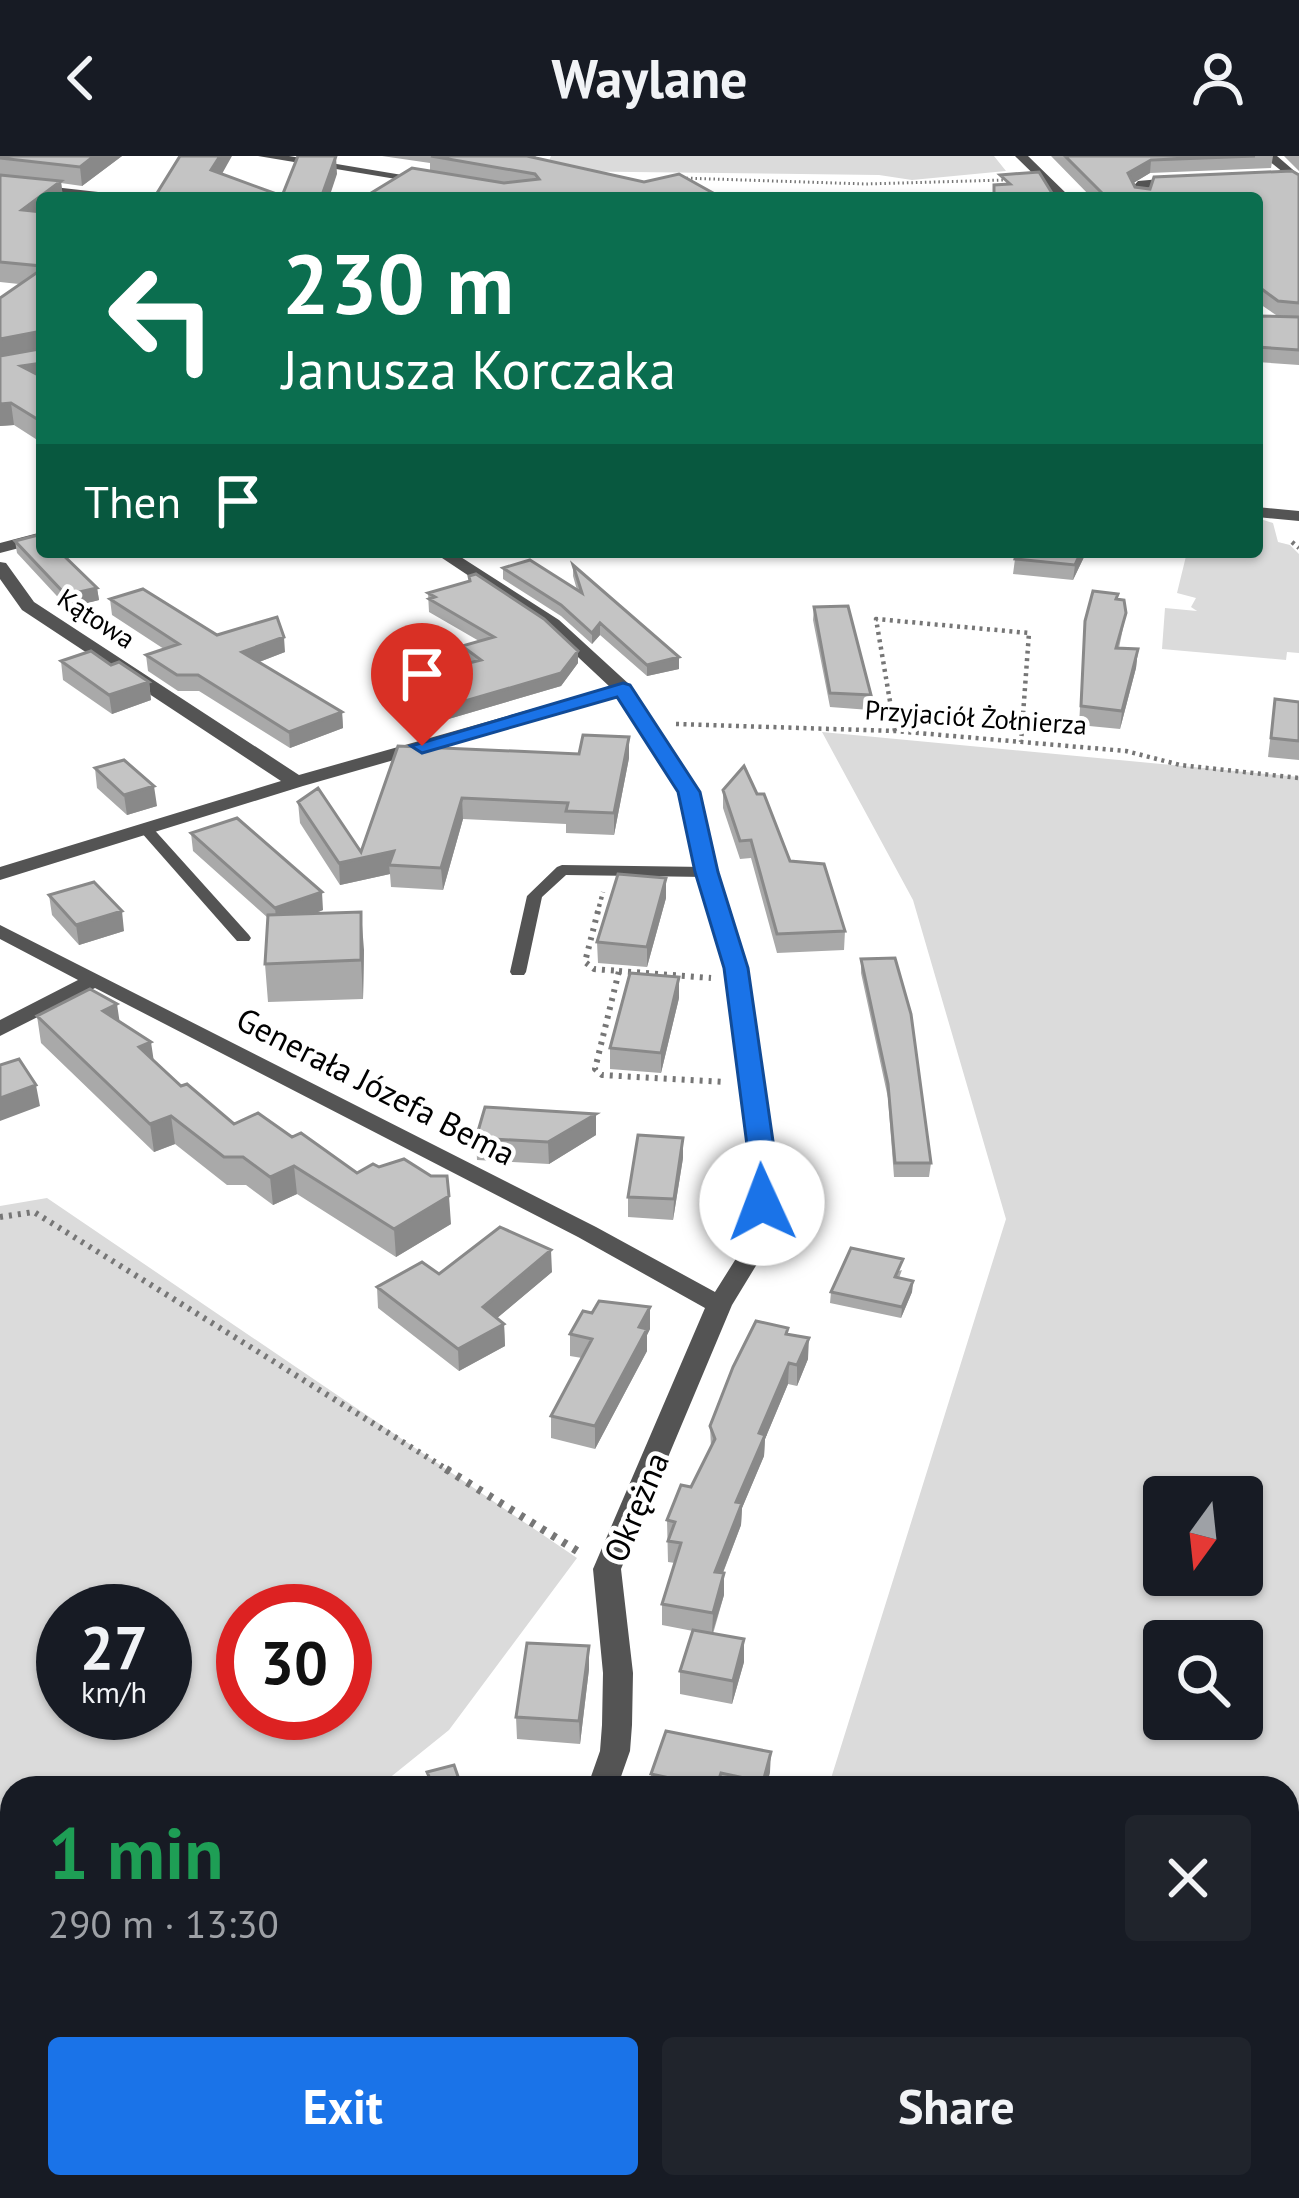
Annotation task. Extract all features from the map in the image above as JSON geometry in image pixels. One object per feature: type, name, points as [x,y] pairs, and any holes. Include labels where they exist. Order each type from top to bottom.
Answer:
[{"type":"street","points":[[264,156],[439,182]]},
{"type":"street","points":[[1022,156],[1059,192]]},
{"type":"street","points":[[1269,156],[1296,179]]},
{"type":"street","points":[[1271,177],[1296,179]]},
{"type":"street","points":[[1137,192],[1142,184],[1204,180]]},
{"type":"street","points":[[0,184],[66,192]]},
{"type":"street","points":[[1263,512],[1299,515]]},
{"type":"street","points":[[0,548],[36,539]]},
{"type":"street","name":"Okrężna","points":[[450,558],[553,624],[623,689],[689,792],[706,872],[738,980],[765,1176],[759,1241],[718,1305],[607,1569],[618,1673],[615,1751],[606,1776]]},
{"type":"street","name":"Kątowa","points":[[0,567],[28,606],[296,782]]},
{"type":"street","points":[[0,874],[296,782],[623,689]]},
{"type":"street","name":"Generała Józefa Bema","points":[[0,931],[587,1232],[718,1305]]},
{"type":"street","points":[[0,1029],[94,980]]},
{"type":"lane","points":[[145,828],[243,938]]},
{"type":"lane","points":[[518,972],[535,896],[562,870],[706,872]]},
{"type":"path","points":[[675,178],[866,184],[976,183],[1042,176]]},
{"type":"path","points":[[1292,542],[1299,548]]},
{"type":"path","points":[[895,731],[876,619],[1029,633],[1021,742]]},
{"type":"path","name":"Przyjaciół Żołnierza","points":[[647,723],[895,731],[1126,751],[1180,765],[1299,778]]},
{"type":"path","points":[[609,872],[585,962],[594,969],[738,980]]},
{"type":"path","points":[[619,971],[595,1069],[602,1075],[752,1083]]},
{"type":"path","points":[[0,1217],[34,1212],[607,1569]]},
{"type":"shaded area","points":[[551,156],[994,156],[1006,171],[912,180],[879,175],[545,171]]},
{"type":"shaded area","points":[[1263,520],[1273,523],[1278,542],[1299,554],[1299,653],[1287,652],[1286,660],[1162,649],[1165,608],[1197,611],[1191,607],[1196,598],[1177,593],[1186,558],[1263,558]]},
{"type":"shaded area","points":[[822,732],[1299,777],[1299,1776],[832,1776],[1006,1219],[913,900]]},
{"type":"shaded area","points":[[47,1198],[577,1558],[449,1730],[392,1776],[0,1776],[0,1206]]},
{"type":"building","points":[[0,156],[94,156],[80,167]]},
{"type":"building","points":[[180,156],[220,156],[211,170],[271,192],[158,192]]},
{"type":"building","points":[[298,156],[336,156],[323,192],[284,192]]},
{"type":"building","points":[[431,156],[527,156],[644,182],[679,174],[711,192],[373,192],[412,168],[504,183],[539,179],[535,174]]},
{"type":"building","points":[[1065,156],[1255,156],[1151,160],[1128,173],[1135,187],[1150,189],[1154,177],[1292,171],[1299,175],[1299,303],[1278,301],[1263,290],[1263,192],[1101,192]]},
{"type":"building","points":[[1039,172],[1051,192],[994,192],[994,185],[1010,184],[1000,175]]},
{"type":"building","points":[[0,175],[61,181],[46,192],[36,192],[36,200],[22,210],[36,211],[36,265],[0,262]]},
{"type":"building","points":[[36,273],[36,332],[0,339],[0,298]]},
{"type":"building","points":[[1263,316],[1299,317],[1299,350],[1263,347]]},
{"type":"building","points":[[36,350],[36,364],[21,366],[36,374],[36,418],[11,403],[0,404],[0,356]]},
{"type":"building","points":[[36,536],[36,558],[66,558],[97,588],[66,595],[15,541]]},
{"type":"building","points":[[1015,558],[1078,558],[1075,565]]},
{"type":"building","points":[[530,560],[582,593],[573,565],[679,657],[647,665],[600,623],[592,633],[561,605],[503,568]]},
{"type":"building","points":[[476,574],[544,619],[578,651],[561,673],[410,717],[424,674],[481,660],[462,646],[494,637],[429,599],[435,597],[428,593],[470,581],[469,576]]},
{"type":"building","points":[[143,589],[217,635],[277,617],[284,637],[242,652],[342,712],[289,732],[198,675],[177,675],[146,655],[179,644],[110,599]]},
{"type":"building","points":[[1093,591],[1118,594],[1116,599],[1124,600],[1126,613],[1116,648],[1138,649],[1122,711],[1081,706],[1085,621]]},
{"type":"building","points":[[848,606],[871,695],[830,693],[814,607]]},
{"type":"building","points":[[91,651],[149,682],[109,695],[61,661]]},
{"type":"building","points":[[1275,699],[1299,702],[1299,741],[1271,738]]},
{"type":"building","points":[[583,735],[629,737],[614,813],[566,811],[568,803],[462,798],[441,868],[389,865],[394,851],[339,863],[298,802],[318,788],[361,852],[398,746],[579,754]]},
{"type":"building","points":[[124,760],[154,786],[124,795],[95,768]]},
{"type":"building","points":[[744,766],[757,794],[764,794],[790,861],[824,864],[845,931],[777,934],[751,840],[740,841],[723,790]]},
{"type":"building","points":[[237,818],[322,892],[275,908],[191,833]]},
{"type":"building","points":[[618,874],[666,878],[647,947],[597,942]]},
{"type":"building","points":[[94,882],[122,911],[76,925],[49,895]]},
{"type":"building","points":[[361,912],[361,960],[265,964],[268,915]]},
{"type":"building","points":[[895,958],[911,1014],[931,1163],[895,1163],[888,1084],[861,959]]},
{"type":"building","points":[[630,973],[679,977],[661,1053],[610,1048]]},
{"type":"building","points":[[90,989],[117,1004],[103,1011],[151,1042],[139,1047],[181,1086],[187,1084],[234,1124],[258,1113],[292,1137],[301,1133],[357,1173],[373,1164],[379,1167],[404,1159],[431,1176],[447,1176],[449,1196],[394,1229],[294,1166],[270,1177],[243,1157],[224,1157],[171,1116],[150,1124],[37,1016]]},
{"type":"building","points":[[19,1059],[36,1085],[0,1098],[0,1065]]},
{"type":"building","points":[[485,1107],[596,1114],[548,1142],[476,1138]]},
{"type":"building","points":[[638,1135],[683,1138],[674,1199],[628,1197]]},
{"type":"building","points":[[500,1227],[551,1250],[483,1307],[504,1324],[458,1349],[377,1287],[422,1262],[439,1274]]},
{"type":"building","points":[[851,1248],[903,1259],[895,1277],[913,1281],[902,1307],[831,1292]]},
{"type":"building","points":[[599,1301],[650,1307],[639,1327],[647,1329],[595,1426],[551,1416],[592,1339],[570,1334],[583,1311],[592,1313]]},
{"type":"building","points":[[756,1321],[809,1338],[797,1365],[789,1363],[759,1433],[765,1435],[736,1502],[742,1503],[715,1572],[724,1573],[713,1613],[662,1604],[681,1543],[668,1541],[675,1522],[667,1520],[681,1485],[691,1487],[715,1439],[710,1426]]},
{"type":"building","points":[[693,1630],[744,1639],[733,1681],[680,1671]]},
{"type":"building","points":[[527,1643],[589,1646],[579,1721],[516,1717]]},
{"type":"building","points":[[666,1731],[771,1752],[765,1776],[651,1774]]},
{"type":"building","points":[[454,1765],[458,1776],[429,1776],[427,1772]]},
{"type":"route","points":[[422,746],[623,689],[689,792],[706,872],[736,968],[765,1176],[762,1203]]}]
